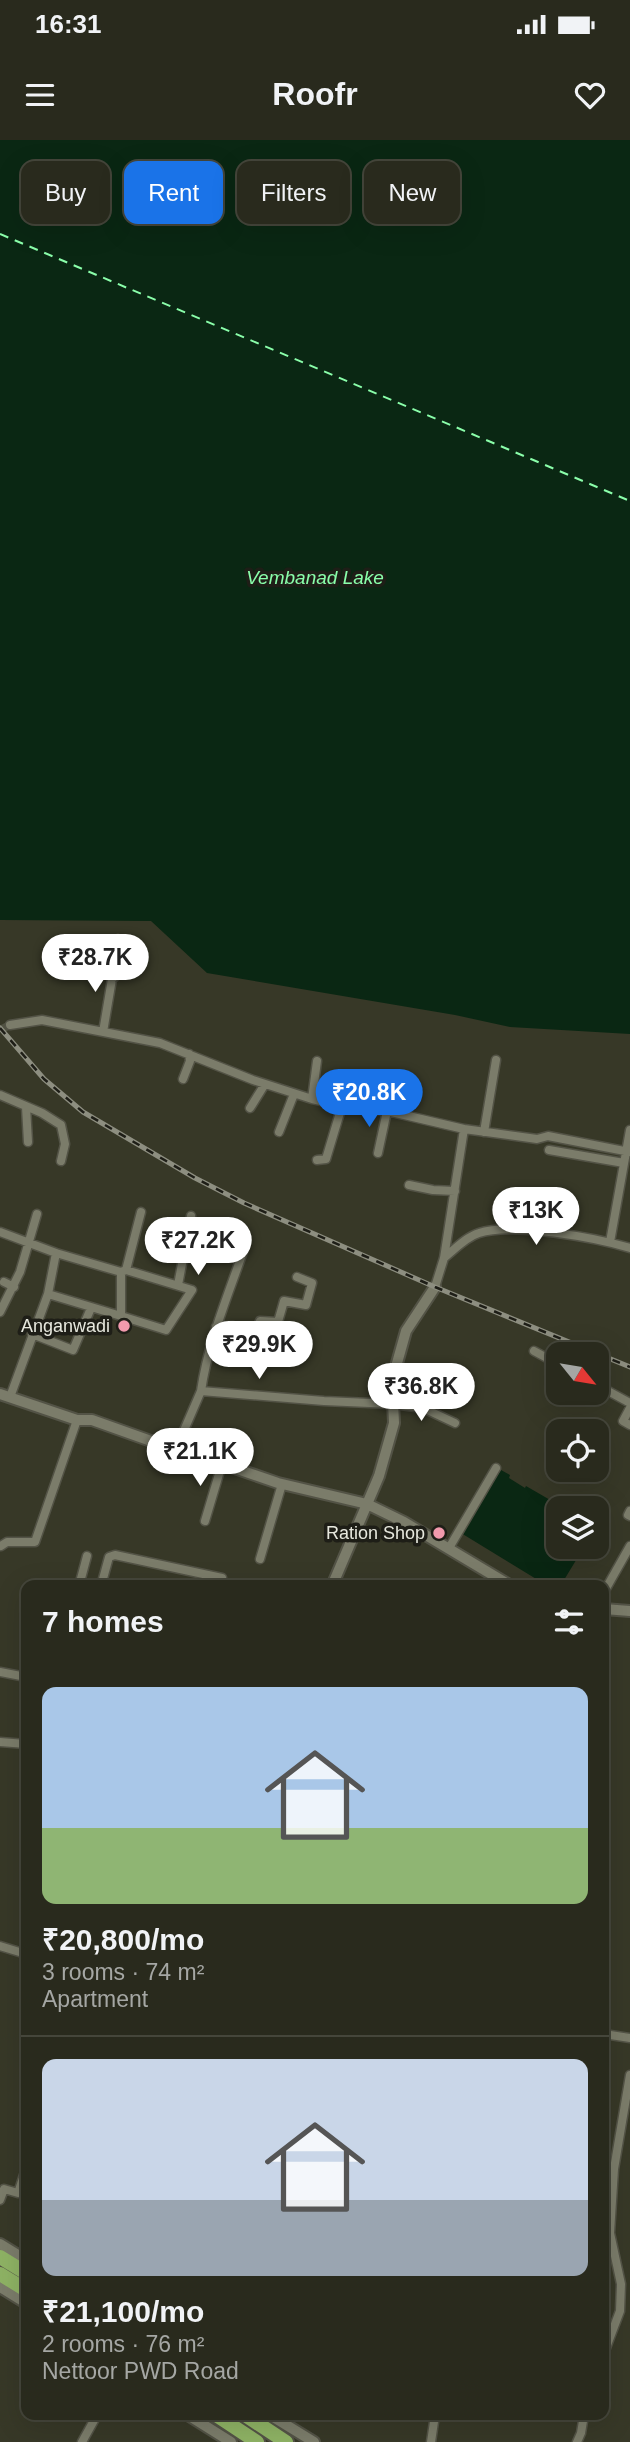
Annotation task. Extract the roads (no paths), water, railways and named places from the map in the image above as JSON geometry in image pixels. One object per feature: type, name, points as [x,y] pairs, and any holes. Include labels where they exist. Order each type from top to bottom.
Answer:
[{"type":"highway","points":[[0,2257],[21,2270]]},
{"type":"highway","points":[[0,2274],[21,2287]]},
{"type":"highway","points":[[224,2420],[257,2442]]},
{"type":"highway","points":[[253,2420],[286,2442]]},
{"type":"street","points":[[103,1032],[113,979],[119,973],[118,939]]},
{"type":"street","points":[[10,1025],[43,1020],[160,1043],[265,1084],[342,1106],[387,1111],[464,1129],[537,1139],[548,1136],[628,1151]]},
{"type":"street","points":[[184,1079],[190,1061],[188,1054]]},
{"type":"street","points":[[484,1132],[496,1060]]},
{"type":"street","points":[[312,1099],[317,1061]]},
{"type":"street","points":[[250,1108],[265,1084]]},
{"type":"street","points":[[279,1132],[294,1094]]},
{"type":"street","points":[[0,1096],[42,1113],[61,1125],[65,1144],[61,1161]]},
{"type":"street","points":[[317,1160],[326,1159],[342,1106]]},
{"type":"street","points":[[26,1107],[28,1142]]},
{"type":"street","points":[[378,1153],[387,1111]]},
{"type":"street","points":[[335,1580],[379,1476],[394,1423],[392,1381],[406,1331],[435,1287],[444,1258],[464,1129]]},
{"type":"street","points":[[610,1242],[630,1130]]},
{"type":"street","points":[[549,1150],[624,1163]]},
{"type":"street","points":[[409,1185],[454,1191]]},
{"type":"street","points":[[121,1316],[123,1271],[141,1212]]},
{"type":"street","points":[[0,1312],[14,1287],[37,1214]]},
{"type":"street","points":[[177,1285],[191,1216]]},
{"type":"street","points":[[444,1258],[480,1232],[501,1230],[564,1234],[630,1248]]},
{"type":"street","points":[[0,1232],[55,1253],[192,1290],[166,1330],[48,1294]]},
{"type":"street","points":[[173,1447],[183,1435],[201,1391],[216,1327],[243,1252]]},
{"type":"street","points":[[55,1253],[48,1294],[3,1397],[77,1420],[92,1420],[282,1484],[367,1504],[502,1580]]},
{"type":"street","points":[[216,1327],[232,1325],[256,1331],[260,1321],[278,1322],[284,1301],[306,1306],[312,1283],[297,1277]]},
{"type":"street","points":[[4,1282],[14,1287]]},
{"type":"street","points":[[32,1334],[73,1350],[91,1308]]},
{"type":"street","points":[[534,1351],[546,1358]]},
{"type":"street","points":[[201,1391],[393,1404],[423,1408],[454,1423]]},
{"type":"street","points":[[609,1392],[630,1405],[623,1421],[630,1425]]},
{"type":"street","points":[[1,1546],[6,1542],[35,1542],[77,1420]]},
{"type":"street","points":[[205,1521],[222,1464]]},
{"type":"street","points":[[449,1548],[496,1468]]},
{"type":"street","points":[[260,1559],[282,1484]]},
{"type":"street","points":[[609,1583],[630,1546]]},
{"type":"street","points":[[103,1580],[109,1558],[115,1555],[222,1580]]},
{"type":"street","points":[[81,1580],[87,1556]]},
{"type":"street","points":[[609,1609],[630,1611]]},
{"type":"street","points":[[0,1672],[21,1675]]},
{"type":"street","points":[[0,1742],[21,1744]]},
{"type":"street","points":[[0,1946],[21,1952]]},
{"type":"street","points":[[609,2035],[630,2038]]},
{"type":"street","points":[[609,2340],[620,2311],[621,2284],[610,2233],[614,2169],[630,2075]]},
{"type":"street","points":[[0,2200],[4,2189],[18,2193],[21,2184]]},
{"type":"street","points":[[0,2244],[21,2257]]},
{"type":"street","points":[[609,2255],[616,2255]]},
{"type":"street","points":[[0,2287],[21,2300]]},
{"type":"street","points":[[82,2442],[94,2420]]},
{"type":"street","points":[[196,2420],[231,2442]]},
{"type":"street","points":[[278,2420],[314,2442]]},
{"type":"street","points":[[431,2442],[434,2420]]},
{"type":"street","points":[[577,2442],[582,2433],[583,2420]]},
{"type":"water","name":"Vembanad Lake","points":[[0,140],[630,140],[630,1034],[510,1027],[455,1015],[207,973],[151,921],[0,920]]},
{"type":"water","points":[[501,1470],[525,1488],[526,1486],[546,1498],[546,1559],[577,1559],[564,1580],[538,1580],[461,1533]]},
{"type":"tunnel","points":[[0,1030],[10,1025]]},
{"type":"railway","points":[[0,1028],[44,1079],[83,1112],[195,1178],[244,1203],[435,1287],[630,1367]]},
{"type":"place","name":"Anganwadi","points":[[124,1326]]},
{"type":"place","name":"Ration Shop","points":[[439,1533]]}]
